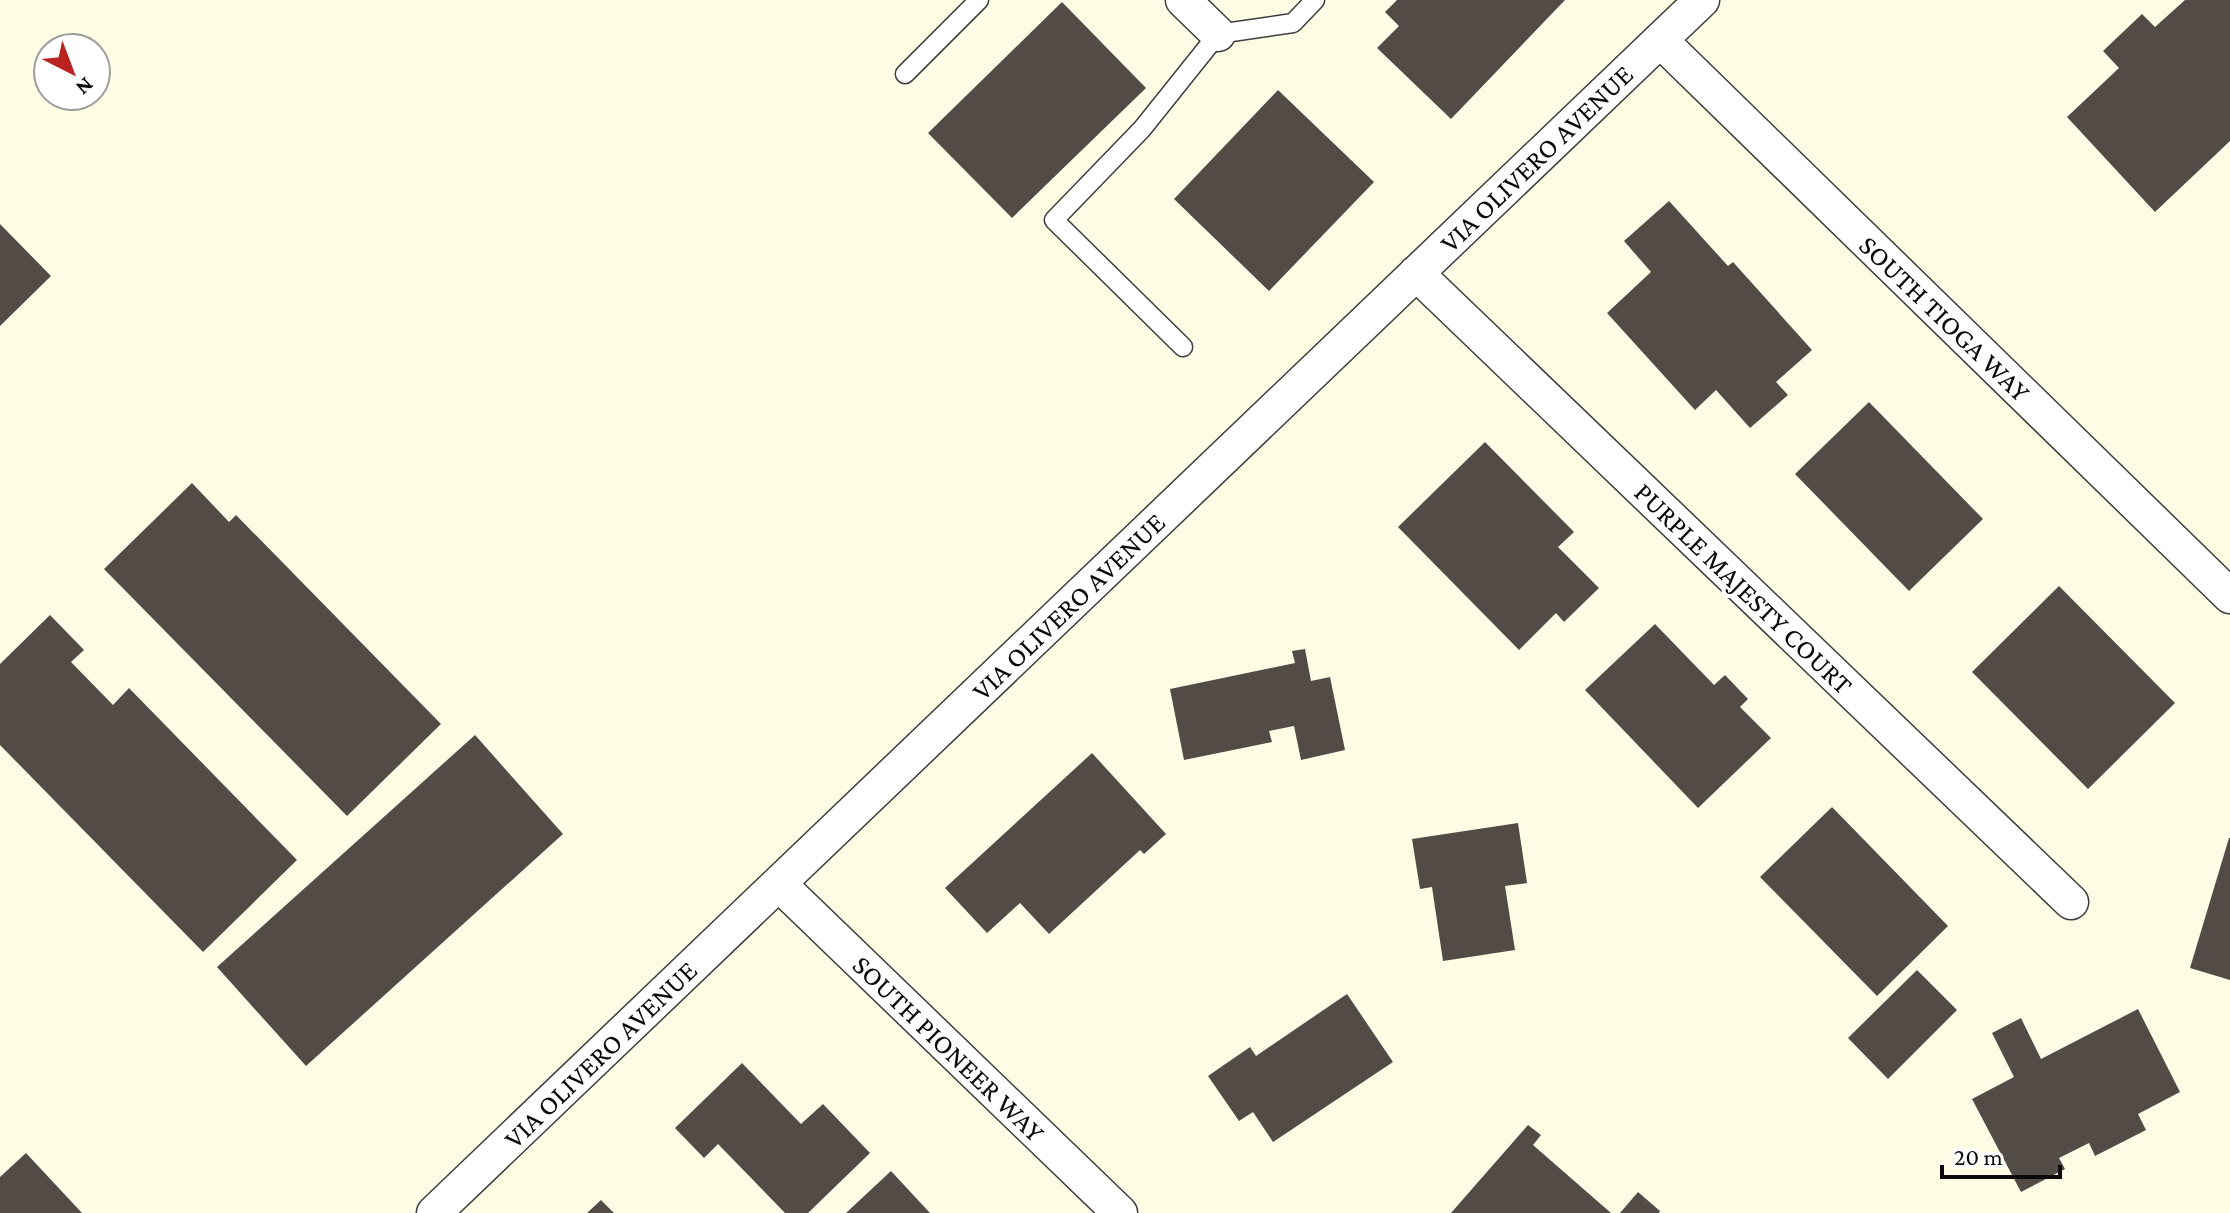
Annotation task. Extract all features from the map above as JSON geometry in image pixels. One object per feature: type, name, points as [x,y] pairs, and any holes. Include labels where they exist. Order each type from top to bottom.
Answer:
[{"type":"street","points":[[1183,0],[1218,34]]},
{"type":"street","name":"VIA OLIVERO AVENUE","points":[[434,1213],[1702,0]]},
{"type":"street","name":"SOUTH TIOGA WAY","points":[[1660,40],[2230,596]]},
{"type":"street","name":"PURPLE MAJESTY COURT","points":[[1416,273],[2071,902]]},
{"type":"street","name":"SOUTH PIONEER WAY","points":[[779,884],[1120,1213]]},
{"type":"lane","points":[[905,74],[979,0]]},
{"type":"lane","points":[[1183,347],[1054,220],[1142,129],[1218,34],[1293,23],[1315,0]]},
{"type":"building","points":[[1397,0],[1565,0],[1451,119],[1377,48],[1399,26],[1385,12]]},
{"type":"building","points":[[2185,0],[2230,0],[2230,141],[2155,212],[2067,117],[2119,68],[2103,51],[2142,14],[2155,27]]},
{"type":"building","points":[[1062,2],[1146,88],[1012,218],[928,133]]},
{"type":"building","points":[[1278,90],[1374,182],[1269,291],[1174,199]]},
{"type":"building","points":[[1669,201],[1728,266],[1733,262],[1812,350],[1776,382],[1788,395],[1750,428],[1716,390],[1695,410],[1607,313],[1651,272],[1624,241]]},
{"type":"building","points":[[0,224],[51,276],[0,326]]},
{"type":"building","points":[[1869,402],[1983,519],[1909,591],[1795,474]]},
{"type":"building","points":[[1485,442],[1574,532],[1558,547],[1599,588],[1564,622],[1556,613],[1519,650],[1398,527]]},
{"type":"building","points":[[192,483],[229,522],[236,515],[441,724],[347,816],[104,569]]},
{"type":"building","points":[[2059,586],[2175,703],[2088,789],[1972,672]]},
{"type":"building","points":[[50,615],[84,650],[71,662],[113,705],[129,688],[297,860],[203,952],[0,745],[0,664]]},
{"type":"building","points":[[1655,624],[1714,685],[1725,675],[1748,699],[1740,707],[1771,738],[1698,808],[1585,690]]},
{"type":"building","points":[[1305,649],[1311,681],[1330,677],[1345,750],[1301,760],[1294,726],[1269,731],[1272,742],[1184,760],[1170,689],[1295,663],[1292,651]]},
{"type":"building","points":[[475,735],[563,834],[306,1066],[217,967]]},
{"type":"building","points":[[1092,753],[1166,834],[1144,854],[1140,850],[1049,934],[1020,903],[987,933],[945,888]]},
{"type":"building","points":[[1832,807],[1948,926],[1877,996],[1760,877]]},
{"type":"building","points":[[1518,823],[1527,883],[1505,886],[1515,950],[1443,961],[1432,887],[1420,889],[1412,839]]},
{"type":"building","points":[[2230,838],[2230,980],[2190,968]]},
{"type":"building","points":[[1917,970],[1957,1010],[1888,1079],[1848,1038]]},
{"type":"building","points":[[1347,994],[1393,1062],[1273,1142],[1253,1112],[1239,1121],[1208,1076],[1250,1047],[1256,1056]]},
{"type":"building","points":[[2138,1009],[2180,1092],[2138,1114],[2146,1130],[2095,1156],[2089,1143],[2059,1158],[2065,1169],[2021,1192],[1972,1099],[2014,1077],[1992,1033],[2021,1018],[2041,1059]]},
{"type":"building","points":[[742,1063],[801,1124],[823,1104],[870,1153],[808,1213],[785,1213],[718,1144],[704,1158],[675,1128]]},
{"type":"building","points":[[1528,1125],[1541,1135],[1533,1145],[1611,1213],[1451,1213]]},
{"type":"building","points":[[26,1153],[82,1213],[0,1213],[0,1177]]},
{"type":"building","points":[[891,1171],[930,1213],[846,1213]]},
{"type":"building","points":[[1638,1192],[1660,1211],[1659,1213],[1620,1213]]},
{"type":"building","points":[[601,1200],[614,1213],[587,1213]]}]
